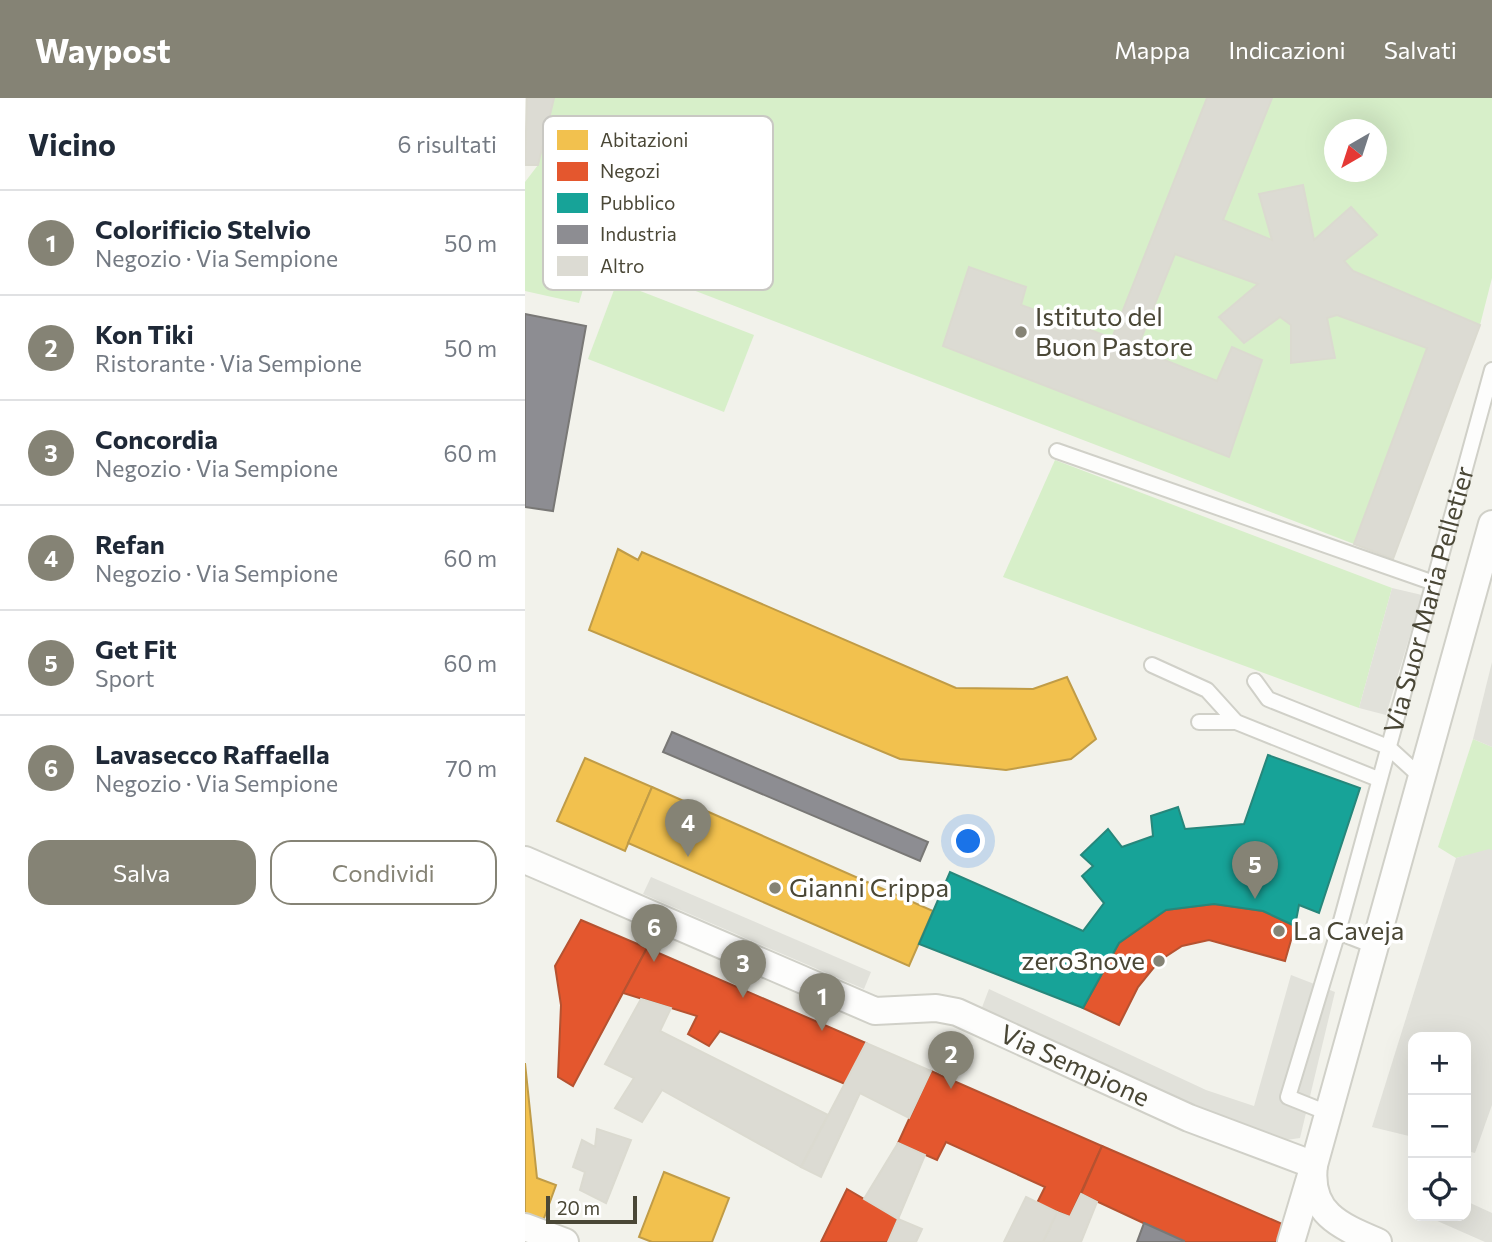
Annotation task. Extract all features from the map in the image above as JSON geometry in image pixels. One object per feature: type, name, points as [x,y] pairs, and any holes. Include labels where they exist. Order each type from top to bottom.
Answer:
[{"type":"street","name":"Via Suor Maria Pelletier","points":[[1378,1242],[1335,1221],[1319,1204],[1312,1179],[1314,1166],[1492,524]]},
{"type":"street","name":"Via Sempione","points":[[525,860],[875,1011],[936,1008],[957,1012],[1189,1118],[1314,1166]]},
{"type":"street","points":[[1291,1242],[1314,1166]]},
{"type":"street","points":[[525,1227],[565,1242]]},
{"type":"lane","name":"Via Suor Maria Pelletier","points":[[1328,1113],[1288,1097],[1338,932],[1492,370]]},
{"type":"lane","points":[[1057,451],[1434,583]]},
{"type":"lane","points":[[1152,665],[1207,690],[1236,722]]},
{"type":"lane","points":[[1255,681],[1268,699],[1388,747]]},
{"type":"lane","points":[[1199,722],[1236,722],[1378,779]]},
{"type":"lane","name":"Via Suor Maria Pelletier","points":[[1388,747],[1421,777]]},
{"type":"lane","points":[[1338,932],[1374,946]]},
{"type":"green space","points":[[554,98],[1207,98],[1112,338],[1021,305],[970,267],[943,346],[1229,457],[1262,360],[1232,347],[1217,381],[1137,349],[1175,254],[1258,284],[1219,318],[1245,343],[1280,317],[1291,325],[1291,363],[1335,358],[1327,318],[1337,315],[1427,348],[1354,544],[693,290],[773,290],[773,116],[550,116]]},
{"type":"green space","points":[[1272,98],[1492,98],[1492,278],[1480,325],[1353,271],[1344,261],[1377,235],[1351,207],[1314,240],[1272,240],[1223,220]]},
{"type":"green space","points":[[543,144],[543,290],[583,290],[579,303],[525,291],[525,182],[538,165]]},
{"type":"green space","points":[[614,290],[638,290],[754,335],[724,412],[588,359]]},
{"type":"green space","points":[[1055,460],[1392,588],[1359,708],[1003,577]]},
{"type":"green space","points":[[1473,739],[1492,747],[1492,850],[1456,858],[1438,847]]},
{"type":"shaded area","points":[[1392,588],[1422,595],[1386,715],[1359,708]]},
{"type":"shaded area","points":[[1492,662],[1492,747],[1473,739]]},
{"type":"shaded area","points":[[1492,850],[1492,1105],[1475,1153],[1471,1152],[1471,1032],[1408,1032],[1408,1136],[1372,1127],[1456,858]]},
{"type":"shaded area","points":[[651,877],[871,972],[864,989],[643,894]]},
{"type":"shaded area","points":[[1291,975],[1335,992],[1300,1138],[1272,1142],[981,1010],[989,989],[1206,1090],[1254,1106]]},
{"type":"shaded area","points":[[1471,1203],[1492,1213],[1492,1242],[1485,1242],[1437,1221],[1471,1221]]},
{"type":"building: Abitazioni","points":[[618,549],[638,560],[642,552],[956,688],[1033,689],[1067,677],[1096,739],[1071,759],[1006,770],[900,759],[589,630]]},
{"type":"building: Abitazioni","points":[[585,758],[652,787],[625,851],[557,821]]},
{"type":"building: Abitazioni","points":[[652,787],[933,911],[909,966],[628,843]]},
{"type":"building: Abitazioni","points":[[525,1063],[537,1178],[556,1185],[543,1221],[525,1214]]},
{"type":"building: Abitazioni","points":[[664,1172],[729,1198],[712,1242],[652,1242],[639,1237]]},
{"type":"building: Negozi","points":[[1214,904],[1263,911],[1295,926],[1285,961],[1209,940],[1182,946],[1159,961],[1138,987],[1119,1025],[1083,1008],[1119,943],[1166,910]]},
{"type":"building: Negozi","points":[[581,920],[647,948],[573,1086],[558,1077],[561,1005],[555,966]]},
{"type":"building: Negozi","points":[[647,948],[866,1043],[845,1084],[720,1031],[709,1046],[688,1034],[697,1016],[623,993]]},
{"type":"building: Negozi","points":[[931,1071],[1102,1146],[1070,1217],[1037,1203],[1045,1187],[946,1142],[937,1160],[898,1143]]},
{"type":"building: Negozi","points":[[1102,1146],[1287,1226],[1283,1242],[1184,1242],[1081,1194]]},
{"type":"building: Negozi","points":[[847,1189],[898,1219],[888,1242],[821,1242]]},
{"type":"building: Pubblico","points":[[1268,755],[1360,788],[1319,913],[1299,905],[1295,926],[1263,911],[1214,904],[1166,910],[1119,943],[1083,1008],[919,944],[950,872],[1083,931],[1104,903],[1082,876],[1093,866],[1081,855],[1108,829],[1122,847],[1153,836],[1151,816],[1178,807],[1185,829],[1244,824]]},
{"type":"building: Industria","points":[[525,314],[586,326],[553,511],[525,507]]},
{"type":"building: Industria","points":[[672,732],[928,842],[920,861],[663,752]]},
{"type":"building: Industria","points":[[1144,1223],[1184,1241],[1184,1242],[1137,1242]]},
{"type":"building: Altro","points":[[527,98],[554,98],[550,116],[543,116],[543,144],[538,165],[525,165]]},
{"type":"building: Altro","name":"Istituto del Buon Pastore","points":[[1207,98],[1272,98],[1223,220],[1272,240],[1259,194],[1303,185],[1314,240],[1351,207],[1377,235],[1344,261],[1353,271],[1480,325],[1393,559],[1354,544],[1427,348],[1337,315],[1327,318],[1335,358],[1291,363],[1291,325],[1280,317],[1244,343],[1219,317],[1258,284],[1175,254],[1137,349],[1217,381],[1232,347],[1262,360],[1229,457],[943,346],[969,267],[1026,287],[1021,305],[1112,338]]},
{"type":"building: Altro","points":[[641,999],[671,1008],[660,1031],[828,1115],[801,1167],[662,1090],[642,1122],[615,1108],[634,1078],[605,1064]]},
{"type":"building: Altro","points":[[866,1043],[931,1071],[909,1118],[860,1093],[821,1177],[801,1167]]},
{"type":"building: Altro","points":[[597,1129],[631,1140],[606,1203],[580,1190],[585,1172],[573,1167],[582,1140],[595,1147]]},
{"type":"building: Altro","points":[[898,1143],[925,1155],[898,1219],[864,1199]]},
{"type":"building: Altro","points":[[1081,1194],[1097,1202],[1081,1242],[1043,1242],[1057,1212],[1070,1217]]},
{"type":"building: Altro","points":[[1026,1197],[1057,1212],[1043,1242],[1004,1242]]},
{"type":"building: Altro","points":[[898,1219],[922,1229],[916,1242],[888,1242]]},
{"type":"place","name":"Istituto del Buon Pastore","points":[[1021,332]]},
{"type":"place","name":"Refan","points":[[688,857]]},
{"type":"place","name":"Gianni Crippa","points":[[775,888]]},
{"type":"place","name":"Get Fit","points":[[1255,899]]},
{"type":"place","name":"La Caveja","points":[[1279,931]]},
{"type":"place","name":"zero3nove","points":[[1159,961]]},
{"type":"place","name":"Lavasecco Raffaella","points":[[654,962]]},
{"type":"place","name":"Concordia","points":[[743,998]]},
{"type":"place","name":"Colorificio Stelvio","points":[[822,1031]]},
{"type":"place","name":"Kon Tiki","points":[[951,1089]]}]
